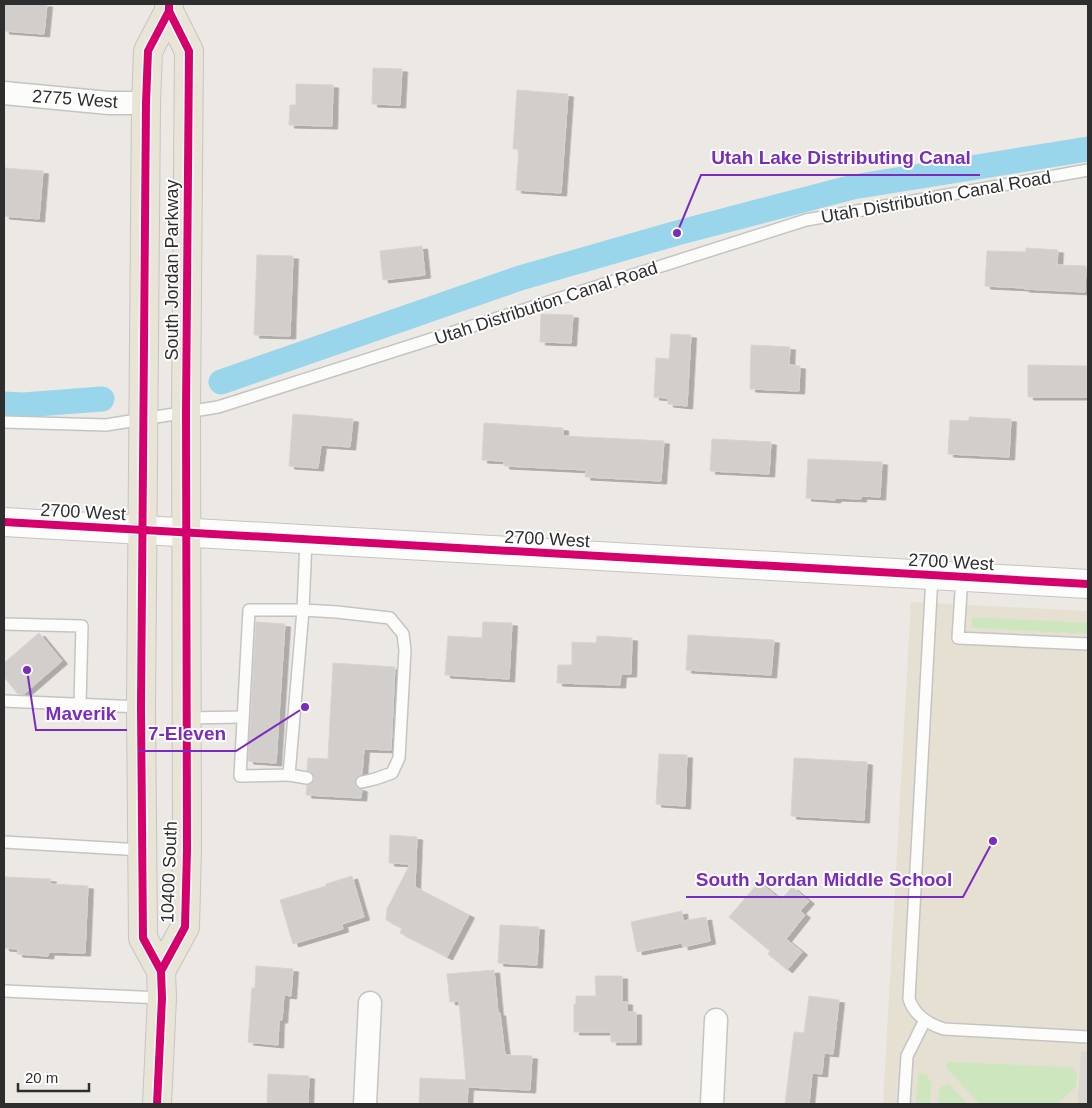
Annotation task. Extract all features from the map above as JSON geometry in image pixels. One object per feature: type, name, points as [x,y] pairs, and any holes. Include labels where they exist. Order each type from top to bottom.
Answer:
[{"type":"main road","name":"South Jordan Parkway","points":[[143,531],[148,51],[169,8]]},
{"type":"main road","name":"South Jordan Parkway","points":[[169,8],[189,51],[186,412],[187,534]]},
{"type":"main road","name":"2700 West","points":[[4,522],[187,534],[1088,584]]},
{"type":"main road","name":"10400 South","points":[[143,531],[141,707],[143,938],[161,971]]},
{"type":"main road","name":"10400 South","points":[[161,971],[185,927],[187,850],[187,534]]},
{"type":"main road","points":[[157,1104],[162,998],[161,971]]},
{"type":"street","name":"2775 West","points":[[4,93],[109,103],[146,103]]},
{"type":"street","points":[[365,1104],[370,1003]]},
{"type":"street","points":[[712,1104],[716,1020]]},
{"type":"lane","name":"Utah Distribution Canal Road","points":[[4,422],[106,425],[218,406],[806,220],[1088,170]]},
{"type":"lane","points":[[289,775],[303,610],[306,540]]},
{"type":"lane","points":[[932,576],[909,999],[914,1010],[925,1020],[944,1029],[1088,1037]]},
{"type":"lane","points":[[962,577],[958,638],[1088,644]]},
{"type":"lane","points":[[307,778],[289,775],[240,776],[249,610],[303,610],[390,618],[403,634],[405,650],[399,758],[392,773],[362,782]]},
{"type":"lane","points":[[4,624],[82,626],[80,704]]},
{"type":"lane","points":[[4,701],[141,707]]},
{"type":"lane","points":[[186,718],[243,716]]},
{"type":"lane","points":[[4,842],[142,850]]},
{"type":"lane","points":[[4,991],[162,998]]},
{"type":"lane","points":[[904,1104],[907,1056],[925,1020]]},
{"type":"shaded area","points":[[911,602],[1088,611],[1088,1104],[883,1104]]},
{"type":"shaded area","points":[[1081,1051],[1088,1052],[1088,1104],[1078,1104]]},
{"type":"green space","points":[[972,617],[1088,623],[1088,634],[973,628],[971,626]]},
{"type":"green space","points":[[947,1062],[1071,1067],[1077,1073],[1076,1087],[1057,1104],[980,1104],[946,1068]]},
{"type":"green space","points":[[918,1073],[926,1074],[931,1082],[930,1104],[916,1104]]},
{"type":"green space","points":[[949,1084],[968,1104],[938,1104],[939,1088]]},
{"type":"building","points":[[4,4],[47,4],[44,34],[4,31]]},
{"type":"building","points":[[373,68],[402,69],[400,105],[372,104]]},
{"type":"building","points":[[296,84],[333,85],[332,126],[289,125],[290,105],[296,105]]},
{"type":"building","points":[[517,90],[568,94],[561,193],[516,190],[519,149],[513,149]]},
{"type":"building","points":[[4,168],[43,171],[39,219],[4,216]]},
{"type":"building","points":[[422,246],[425,275],[383,280],[380,251]]},
{"type":"building","points":[[1026,248],[1058,250],[1057,265],[1086,266],[1085,292],[985,286],[987,251],[1026,252]]},
{"type":"building","points":[[257,255],[293,256],[290,336],[254,335]]},
{"type":"building","points":[[541,314],[573,315],[571,343],[540,342]]},
{"type":"building","points":[[671,334],[691,335],[687,406],[668,404],[668,398],[654,397],[656,358],[669,359]]},
{"type":"building","points":[[751,345],[790,347],[789,365],[800,366],[799,391],[750,389]]},
{"type":"building","points":[[1028,365],[1087,366],[1087,397],[1028,397]]},
{"type":"building","points":[[293,414],[353,419],[350,447],[321,445],[318,468],[289,466]]},
{"type":"building","points":[[969,417],[1011,419],[1009,457],[948,454],[950,420],[969,421]]},
{"type":"building","points":[[484,423],[563,428],[563,436],[664,441],[661,481],[585,477],[586,470],[504,466],[504,461],[482,460]]},
{"type":"building","points":[[712,439],[771,442],[769,474],[710,471]]},
{"type":"building","points":[[808,459],[882,462],[880,497],[861,496],[861,499],[836,498],[835,500],[806,498]]},
{"type":"building","points":[[256,622],[285,624],[276,763],[248,761]]},
{"type":"building","points":[[483,622],[512,623],[509,679],[445,675],[448,636],[482,638]]},
{"type":"building","points":[[39,633],[62,661],[24,694],[18,694],[4,677],[4,663]]},
{"type":"building","points":[[688,635],[774,640],[771,675],[686,670]]},
{"type":"building","points":[[597,636],[632,638],[631,674],[621,674],[620,685],[557,683],[558,665],[572,665],[572,642],[596,643]]},
{"type":"building","points":[[333,663],[395,667],[391,750],[364,749],[362,774],[357,776],[355,780],[356,787],[362,789],[361,798],[306,795],[307,785],[312,783],[314,779],[312,773],[307,770],[308,758],[328,759]]},
{"type":"building","points":[[659,754],[687,755],[685,806],[656,804]]},
{"type":"building","points":[[794,758],[867,762],[864,820],[791,816]]},
{"type":"building","points":[[390,835],[417,837],[415,887],[469,915],[447,957],[400,933],[402,928],[386,920],[387,909],[410,864],[389,863]]},
{"type":"building","points":[[352,876],[364,917],[342,924],[343,929],[293,944],[280,900]]},
{"type":"building","points":[[4,877],[51,879],[50,884],[88,886],[85,953],[49,952],[48,956],[17,954],[18,949],[4,948]]},
{"type":"building","points":[[759,882],[781,900],[792,887],[809,901],[800,911],[805,915],[786,939],[802,952],[787,970],[768,954],[770,951],[729,917]]},
{"type":"building","points":[[682,911],[683,921],[706,917],[710,941],[683,947],[682,943],[637,952],[631,922]]},
{"type":"building","points":[[500,925],[539,927],[537,965],[498,963]]},
{"type":"building","points":[[256,966],[293,969],[291,996],[284,995],[282,1020],[279,1020],[278,1045],[248,1042],[252,988],[255,988]]},
{"type":"building","points":[[494,970],[498,1013],[500,1013],[505,1055],[532,1056],[530,1090],[468,1087],[467,1104],[419,1104],[420,1078],[466,1080],[459,1001],[450,1002],[447,974]]},
{"type":"building","points":[[595,976],[622,976],[622,1002],[627,1002],[627,1012],[636,1012],[636,1042],[611,1042],[611,1032],[574,1032],[574,1004],[576,1004],[576,996],[596,996]]},
{"type":"building","points":[[809,996],[839,1000],[833,1054],[824,1053],[822,1074],[812,1073],[809,1104],[785,1104],[794,1032],[804,1033]]},
{"type":"building","points":[[268,1074],[309,1076],[308,1104],[267,1104]]},
{"type":"waterway","points":[[221,382],[520,278],[677,233],[853,187],[1088,149]]},
{"type":"waterway","points":[[4,404],[23,405],[102,399]]},
{"type":"cycle path","points":[[157,1104],[162,998],[161,971],[143,938],[141,707],[146,103],[148,51],[169,11],[169,4]]},
{"type":"cycle path","points":[[161,971],[185,927],[187,850],[186,411],[189,51],[169,11]]},
{"type":"cycle path","points":[[4,522],[1088,584]]},
{"type":"place","name":"Utah Lake Distributing Canal","points":[[677,233]]},
{"type":"place","name":"Maverik","points":[[27,670]]},
{"type":"place","name":"7-Eleven","points":[[305,707]]},
{"type":"place","name":"South Jordan Middle School","points":[[993,841]]}]
